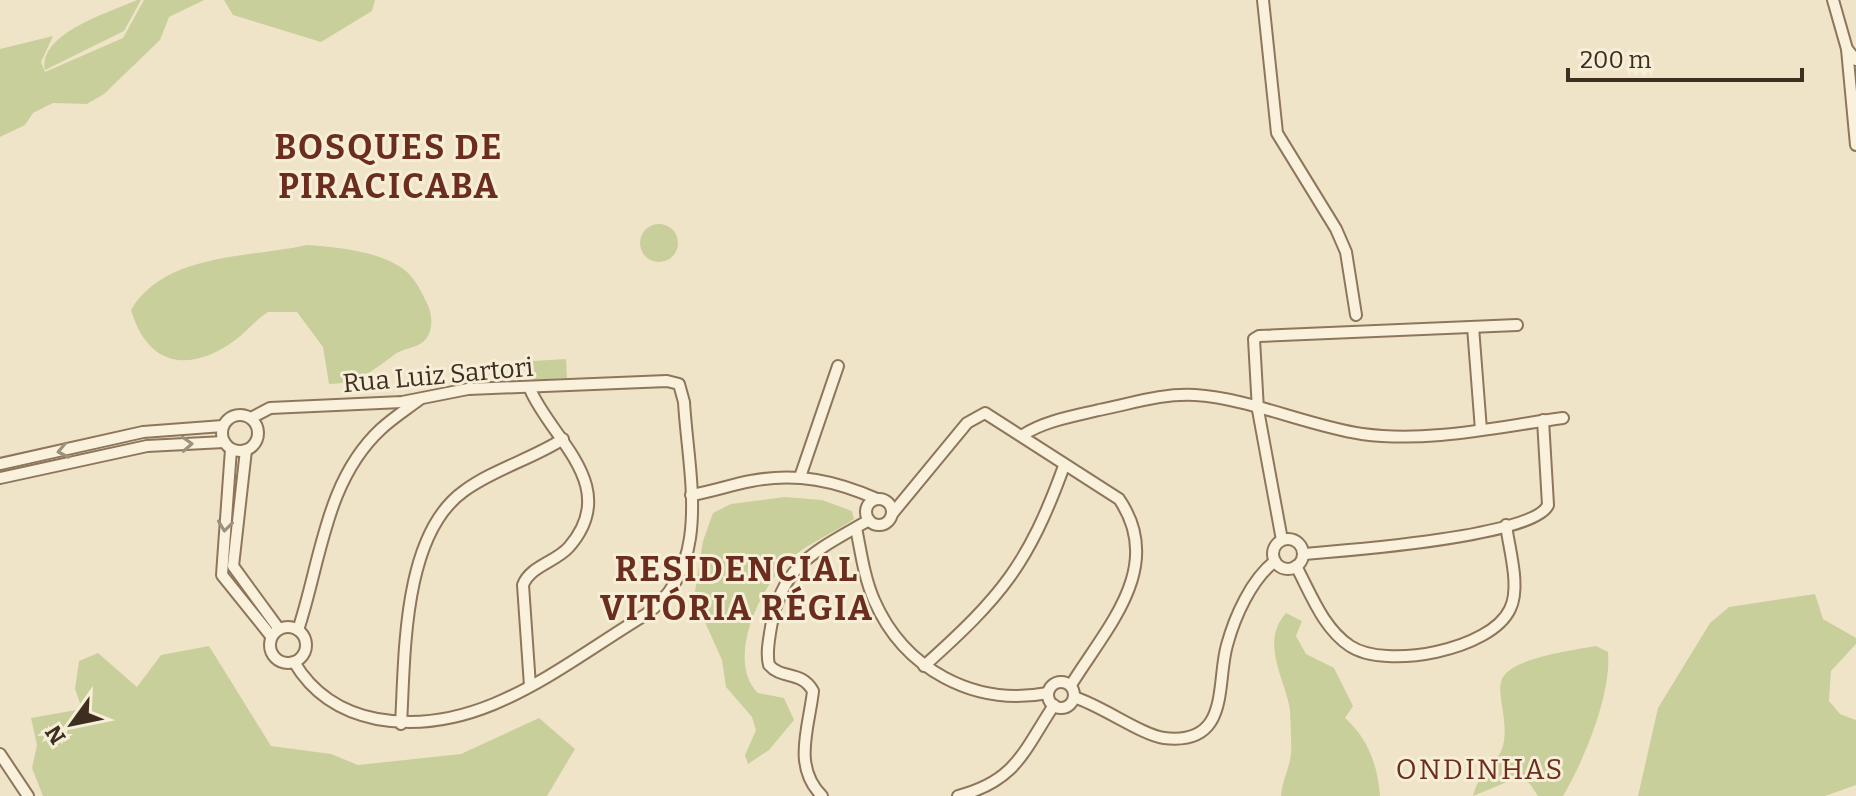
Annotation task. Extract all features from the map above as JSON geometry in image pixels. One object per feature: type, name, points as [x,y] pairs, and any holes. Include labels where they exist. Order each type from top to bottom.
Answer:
[{"type":"street","points":[[1263,0],[1277,133],[1336,229],[1346,252],[1356,315]]},
{"type":"street","points":[[1833,0],[1847,49],[1856,145]]},
{"type":"street","points":[[1847,49],[1856,60]]},
{"type":"street","points":[[1282,540],[1258,410],[1254,339],[1259,336],[1517,325]]},
{"type":"street","points":[[1473,327],[1481,430]]},
{"type":"street","points":[[800,477],[838,366]]},
{"type":"street","name":"Rua Luiz Sartori","points":[[251,418],[270,408],[376,403],[468,389],[679,384],[684,402],[691,495]]},
{"type":"street","points":[[530,389],[540,411],[583,470],[587,505],[584,520],[569,548],[530,574],[523,585],[530,686]]},
{"type":"street","points":[[1023,435],[1033,428],[1089,412],[1165,396],[1196,395],[1361,434],[1425,436],[1563,418]]},
{"type":"street","points":[[298,630],[331,509],[353,462],[380,429],[422,398]]},
{"type":"street","points":[[376,403],[382,413],[380,429]]},
{"type":"street","points":[[822,796],[808,778],[803,759],[813,691],[802,677],[774,671],[767,656],[778,593],[810,555],[869,520],[885,523],[967,423],[978,415],[985,413],[1023,435],[1064,466],[1119,499],[1128,512],[1138,564],[1129,591],[1071,685],[1074,697]]},
{"type":"street","points":[[0,464],[143,432],[223,426],[237,415],[251,418],[258,434],[254,445],[246,450],[227,446],[147,446],[0,478]]},
{"type":"street","points":[[1303,554],[1397,546],[1534,518],[1546,510],[1543,420]]},
{"type":"street","points":[[223,426],[227,446],[222,575],[275,632]]},
{"type":"street","points":[[143,432],[147,446]]},
{"type":"street","points":[[401,724],[413,588],[435,525],[462,492],[563,439]]},
{"type":"street","points":[[96,444],[97,457]]},
{"type":"street","points":[[246,450],[233,566],[275,632]]},
{"type":"street","points":[[924,666],[1006,587],[1044,521],[1064,466]]},
{"type":"street","points":[[294,662],[316,692],[342,709],[401,724],[453,720],[482,711],[530,686],[664,600],[678,580],[691,545],[691,495],[750,481],[800,477],[838,483],[888,503],[892,514]]},
{"type":"street","points":[[869,520],[867,505],[877,499]]},
{"type":"street","points":[[1296,566],[1325,621],[1343,640],[1377,657],[1409,656],[1473,641],[1483,636],[1510,610],[1514,594],[1506,525]]},
{"type":"street","points":[[856,528],[868,583],[881,615],[924,666],[955,685],[972,690],[1031,697],[1048,693],[1059,682],[1071,685]]},
{"type":"street","points":[[1074,697],[1161,738],[1188,736],[1199,730],[1217,712],[1226,648],[1255,583],[1275,561],[1275,547],[1282,540],[1296,541],[1303,554]]},
{"type":"street","points":[[1275,561],[1287,568],[1296,566],[1303,554]]},
{"type":"street","points":[[289,626],[298,630],[306,645],[303,656],[294,662],[283,663],[274,657],[269,647],[275,632],[289,626]]},
{"type":"street","points":[[1048,693],[1054,705]]},
{"type":"street","points":[[1054,705],[1066,707],[1074,697]]},
{"type":"street","points":[[958,796],[990,786],[1010,773],[1054,705]]},
{"type":"street","points":[[0,754],[28,796]]},
{"type":"green space","points":[[141,0],[124,31],[45,70],[46,57],[64,35]]},
{"type":"green space","points":[[144,0],[204,0],[169,17],[160,40],[104,94],[87,104],[53,103],[33,113],[25,125],[0,137],[0,49],[53,36],[41,62],[45,72],[123,38]]},
{"type":"green space","points":[[224,0],[375,0],[372,11],[321,42],[233,15]]},
{"type":"green space","points":[[659,224],[672,230],[678,243],[672,256],[659,262],[646,256],[640,243],[646,230]]},
{"type":"green space","points":[[307,245],[369,254],[406,271],[420,289],[430,312],[431,326],[426,339],[419,345],[398,352],[364,376],[329,384],[323,347],[297,312],[268,312],[238,338],[217,351],[186,360],[172,359],[159,353],[138,329],[131,310],[146,291],[165,277],[211,261]]},
{"type":"green space","points":[[566,359],[567,378],[533,380],[532,361]]},
{"type":"green space","points":[[785,497],[822,500],[852,511],[854,519],[795,555],[771,583],[751,621],[746,641],[748,678],[758,693],[784,698],[794,720],[769,750],[748,764],[745,755],[756,730],[752,717],[726,687],[722,660],[694,598],[703,541],[713,513],[731,504]]},
{"type":"green space","points":[[1815,594],[1823,619],[1856,638],[1856,644],[1831,671],[1829,701],[1840,714],[1856,720],[1856,785],[1825,796],[1638,796],[1658,708],[1710,623],[1729,607]]},
{"type":"green space","points":[[1286,613],[1302,621],[1296,636],[1306,654],[1334,668],[1353,706],[1345,718],[1360,734],[1370,753],[1380,796],[1281,796],[1291,753],[1290,709],[1274,648],[1278,624]]},
{"type":"green space","points":[[209,646],[271,746],[331,754],[358,765],[461,754],[539,718],[575,749],[547,796],[43,796],[32,768],[37,745],[31,718],[82,709],[75,689],[79,661],[98,653],[137,687],[161,655]]},
{"type":"green space","points":[[1596,646],[1608,652],[1606,687],[1588,746],[1563,796],[1538,796],[1530,784],[1519,777],[1473,796],[1479,781],[1502,749],[1505,731],[1500,688],[1506,674],[1542,656]]},
{"type":"district","name":"BOSQUES DE PIRACICABA","points":[[389,166]]},
{"type":"district","name":"RESIDENCIAL VITÓRIA RÉGIA","points":[[737,588]]},
{"type":"district","name":"ONDINHAS","points":[[1480,769]]}]
